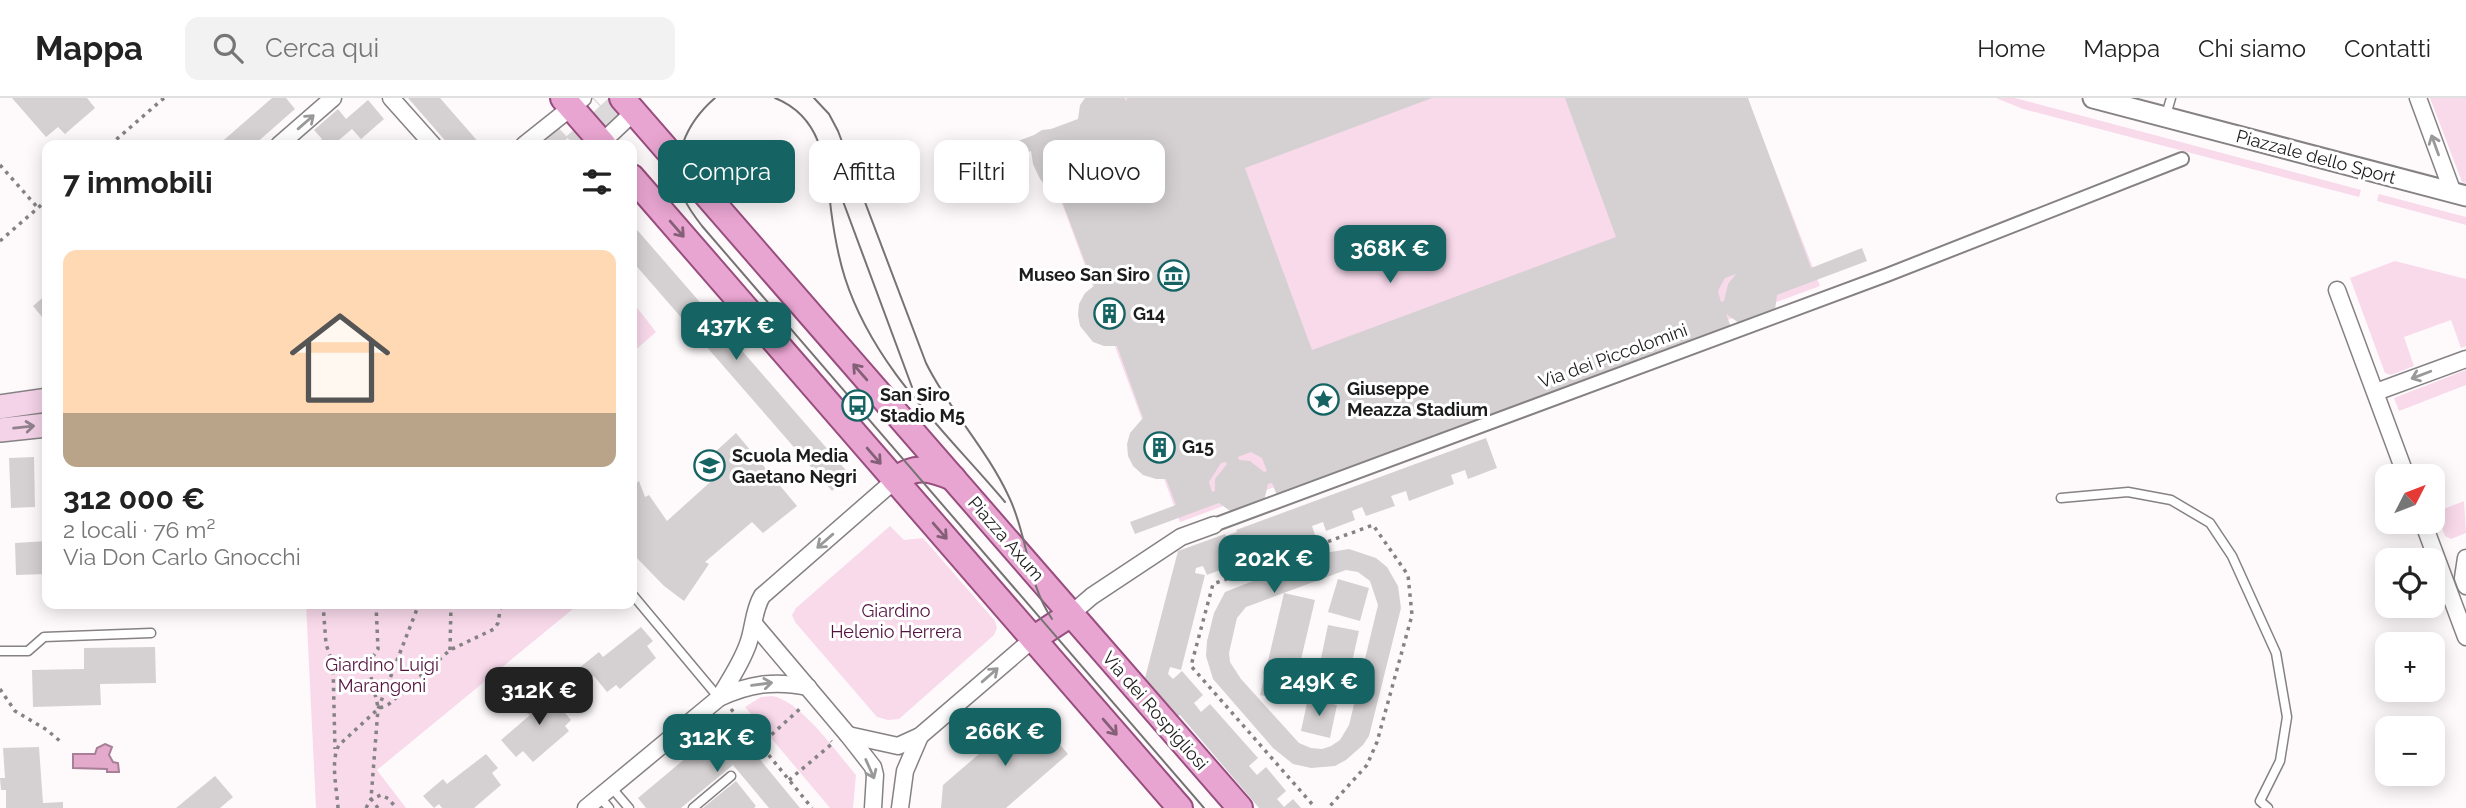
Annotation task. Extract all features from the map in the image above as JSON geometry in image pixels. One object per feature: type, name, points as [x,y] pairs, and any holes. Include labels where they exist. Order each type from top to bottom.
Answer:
[{"type":"main road","points":[[572,101],[598,140]]},
{"type":"main road","name":"Piazza Axum","points":[[628,105],[1071,614]]},
{"type":"main road","points":[[637,183],[1180,808]]},
{"type":"main road","points":[[0,407],[42,401]]},
{"type":"main road","points":[[0,430],[42,426]]},
{"type":"main road","points":[[895,480],[906,471],[928,468],[953,479]]},
{"type":"main road","points":[[1033,639],[1071,614]]},
{"type":"main road","name":"Via dei Rospigliosi","points":[[1071,614],[1240,808]]},
{"type":"street","points":[[285,140],[334,98]]},
{"type":"street","points":[[391,98],[429,140]]},
{"type":"street","name":"Piazzale dello Sport","points":[[2093,98],[2168,107],[2459,194]]},
{"type":"street","points":[[2418,98],[2459,194]]},
{"type":"street","points":[[529,140],[572,101]]},
{"type":"street","points":[[604,140],[628,105]]},
{"type":"street","name":"Via dei Piccolomini","points":[[1071,614],[1092,596],[1181,537],[1887,275],[2182,159]]},
{"type":"street","points":[[2337,290],[2402,464]]},
{"type":"street","points":[[2376,393],[2466,359]]},
{"type":"street","points":[[586,808],[607,797],[719,698],[739,666],[755,625],[755,606],[762,596],[895,480]]},
{"type":"street","points":[[2427,534],[2466,637]]},
{"type":"street","points":[[2466,558],[2463,578],[2466,586]]},
{"type":"street","points":[[755,625],[873,767],[873,808]]},
{"type":"street","points":[[848,735],[898,746],[920,736],[1033,639]]},
{"type":"street","points":[[719,698],[741,688],[770,682],[807,687]]},
{"type":"street","points":[[900,808],[905,771],[920,736]]},
{"type":"lane","points":[[2061,498],[2128,492],[2171,500],[2210,523],[2232,555],[2276,653],[2287,717],[2280,761],[2260,801],[2268,808]]},
{"type":"lane","points":[[637,600],[719,698]]},
{"type":"lane","points":[[0,651],[28,651],[44,637],[151,633]]},
{"type":"lane","points":[[692,808],[731,776]]},
{"type":"lane","points":[[607,797],[629,808]]},
{"type":"path","points":[[116,140],[164,98]]},
{"type":"path","points":[[1,167],[38,208]]},
{"type":"path","points":[[0,241],[42,204]]},
{"type":"path","points":[[1312,804],[1191,666],[1213,584],[1373,525],[1408,575],[1412,615],[1377,742],[1367,765],[1330,806]]},
{"type":"path","points":[[323,609],[326,644],[333,666],[338,808]]},
{"type":"path","points":[[376,609],[378,649],[368,664],[378,709]]},
{"type":"path","points":[[366,808],[371,799],[378,709],[417,609]]},
{"type":"path","points":[[450,650],[451,609]]},
{"type":"path","points":[[335,751],[378,709],[389,704],[450,650],[494,629],[500,609]]},
{"type":"path","points":[[0,690],[15,711],[61,741]]},
{"type":"path","points":[[719,698],[734,712],[812,808]]},
{"type":"path","points":[[759,746],[803,706]]},
{"type":"path","points":[[789,780],[833,743]]},
{"type":"path","points":[[371,799],[381,796],[389,799],[396,808]]},
{"type":"path","points":[[371,799],[378,808]]},
{"type":"green space","name":"Giuseppe Meazza Stadium","points":[[1090,98],[1747,98],[1820,286],[1180,522],[1062,203],[1165,203],[1165,140],[1106,140]]},
{"type":"green space","points":[[1996,98],[2015,98],[2361,190],[2359,197],[2023,109]]},
{"type":"green space","points":[[2430,98],[2466,98],[2466,183],[2462,182]]},
{"type":"green space","points":[[2379,194],[2466,217],[2466,225],[2377,201]]},
{"type":"green space","points":[[2395,261],[2466,279],[2466,346],[2461,348],[2451,320],[2404,337],[2414,366],[2391,375],[2385,373],[2350,278]]},
{"type":"green space","points":[[637,307],[656,332],[637,349]]},
{"type":"green space","points":[[2466,370],[2466,385],[2399,411],[2394,398]]},
{"type":"green space","points":[[2464,501],[2466,533],[2451,539],[2445,536],[2445,508]]},
{"type":"green space","name":"Giardino Helenio Herrera","points":[[890,526],[904,540],[923,538],[995,621],[997,628],[994,635],[899,719],[888,720],[877,717],[795,622],[792,615],[796,608]]},
{"type":"green space","name":"Giardino Luigi Marangoni","points":[[306,609],[573,609],[377,770],[406,808],[316,808]]},
{"type":"green space","points":[[772,696],[783,700],[806,717],[856,775],[853,808],[830,808],[745,707],[761,697]]},
{"type":"shaded area","points":[[105,744],[112,747],[109,755],[113,762],[118,763],[119,772],[73,768],[73,754],[95,754],[97,748]]},
{"type":"building","points":[[12,98],[87,98],[95,108],[65,134],[58,127],[46,137]]},
{"type":"building","points":[[272,98],[286,98],[295,109],[260,140],[224,140]]},
{"type":"building","points":[[408,98],[440,98],[477,140],[445,140]]},
{"type":"building","name":"Giuseppe Meazza Stadium","points":[[1085,98],[1124,98],[1127,101],[1127,98],[1432,98],[1245,168],[1312,350],[1616,237],[1565,98],[1748,98],[1811,268],[1862,248],[1867,261],[1777,295],[1775,310],[1742,325],[1726,314],[1732,330],[1278,498],[1272,483],[1268,484],[1264,501],[1233,513],[1219,503],[1135,534],[1130,522],[1176,505],[1166,479],[1143,475],[1133,466],[1128,456],[1130,433],[1143,418],[1117,346],[1104,346],[1093,342],[1080,326],[1079,304],[1085,293],[1094,286],[1063,203],[1165,203],[1165,140],[1043,140],[1043,183],[1033,164],[1029,140],[1021,140],[1078,119],[1080,105]],"holes":[[[1736,274],[1728,284],[1724,301],[1721,302],[1718,291],[1725,278]],[[1251,452],[1262,458],[1267,471],[1264,472],[1250,461],[1239,460],[1238,457]],[[1226,462],[1215,479],[1215,491],[1212,492],[1209,482],[1221,463]]]},
{"type":"building","points":[[368,100],[384,119],[361,139],[352,129],[339,140],[321,140],[314,130],[338,109],[346,119]]},
{"type":"building","points":[[637,230],[850,475],[832,491],[637,267]]},
{"type":"building","points":[[42,298],[42,317],[33,306]]},
{"type":"building","points":[[736,433],[797,506],[763,533],[752,522],[705,562],[709,564],[684,601],[664,586],[637,558],[637,482],[639,481],[645,497],[649,495],[667,521],[718,475],[705,461]]},
{"type":"building","points":[[1486,438],[1497,468],[1468,479],[1465,470],[1451,475],[1454,484],[1409,501],[1406,491],[1391,496],[1395,506],[1366,516],[1362,507],[1352,511],[1355,520],[1326,531],[1323,522],[1312,526],[1315,535],[1247,560],[1243,549],[1232,553],[1236,564],[1207,575],[1203,566],[1196,568],[1195,573],[1205,575],[1181,670],[1170,667],[1168,674],[1173,679],[1182,671],[1203,695],[1194,703],[1201,712],[1210,704],[1258,758],[1249,766],[1257,775],[1266,767],[1286,791],[1277,799],[1284,807],[1293,799],[1301,808],[1259,808],[1145,678],[1178,551],[1237,532],[1236,530]]},
{"type":"building","points":[[34,457],[35,507],[11,508],[9,458]]},
{"type":"building","points":[[42,541],[42,574],[16,575],[15,543]]},
{"type":"building","points":[[1349,549],[1376,558],[1387,567],[1398,586],[1401,608],[1369,736],[1346,760],[1335,766],[1311,768],[1293,764],[1273,748],[1213,679],[1206,656],[1214,613],[1225,592],[1324,553]],"holes":[[[1346,570],[1358,572],[1370,581],[1378,605],[1349,725],[1340,740],[1331,746],[1311,748],[1299,743],[1241,679],[1230,662],[1229,653],[1237,618],[1246,607]]]},
{"type":"building","points":[[1338,579],[1369,588],[1360,621],[1328,612]]},
{"type":"building","points":[[1284,593],[1315,600],[1291,702],[1260,695]]},
{"type":"building","points":[[1328,625],[1359,631],[1345,693],[1315,687]]},
{"type":"building","points":[[641,627],[653,641],[647,646],[656,658],[620,689],[616,685],[607,692],[594,676],[590,681],[579,668],[599,652],[603,657]]},
{"type":"building","points":[[155,647],[156,683],[100,684],[101,705],[33,707],[32,670],[84,669],[84,648]]},
{"type":"building","points":[[553,686],[565,700],[558,705],[571,720],[565,726],[569,731],[533,762],[523,751],[516,757],[501,740],[530,715],[527,713],[532,709],[529,706]]},
{"type":"building","points":[[1308,698],[1337,705],[1330,738],[1301,731]]},
{"type":"building","points":[[1030,710],[1068,754],[1006,808],[941,808],[943,785]]},
{"type":"building","points":[[729,722],[800,808],[769,808],[733,765],[681,808],[646,808],[638,798]]},
{"type":"building","points":[[39,747],[43,803],[63,802],[63,808],[6,808],[6,790],[1,790],[0,778],[5,778],[3,748]]},
{"type":"building","points":[[486,754],[498,768],[492,773],[501,785],[474,808],[442,808],[439,804],[434,808],[423,796],[443,779],[447,784]]},
{"type":"building","points":[[215,776],[233,797],[220,808],[176,808]]},
{"type":"building","points":[[736,781],[756,806],[754,808],[703,808]]},
{"type":"tunnel","points":[[548,140],[594,98]]},
{"type":"tunnel","points":[[580,140],[626,98]]},
{"type":"tram line","points":[[715,98],[688,131],[680,156],[680,184],[692,212],[1204,808]]},
{"type":"tram line","points":[[775,98],[791,106],[803,117],[819,144],[845,278],[874,341],[914,398],[1005,502]]},
{"type":"tram line","points":[[814,98],[829,114],[838,131],[926,363],[990,462],[1009,497],[1037,590],[1052,619]]},
{"type":"tram line","points":[[844,203],[912,387]]},
{"type":"place","name":"Museo San Siro","points":[[1173,275]]},
{"type":"place","name":"G14","points":[[1110,314]]},
{"type":"place","name":"Giuseppe Meazza Stadium","points":[[1324,399]]},
{"type":"place","name":"San Siro Stadio M5","points":[[857,405]]},
{"type":"place","name":"G15","points":[[1159,447]]},
{"type":"place","name":"Scuola Media Gaetano Negri","points":[[709,466]]}]
